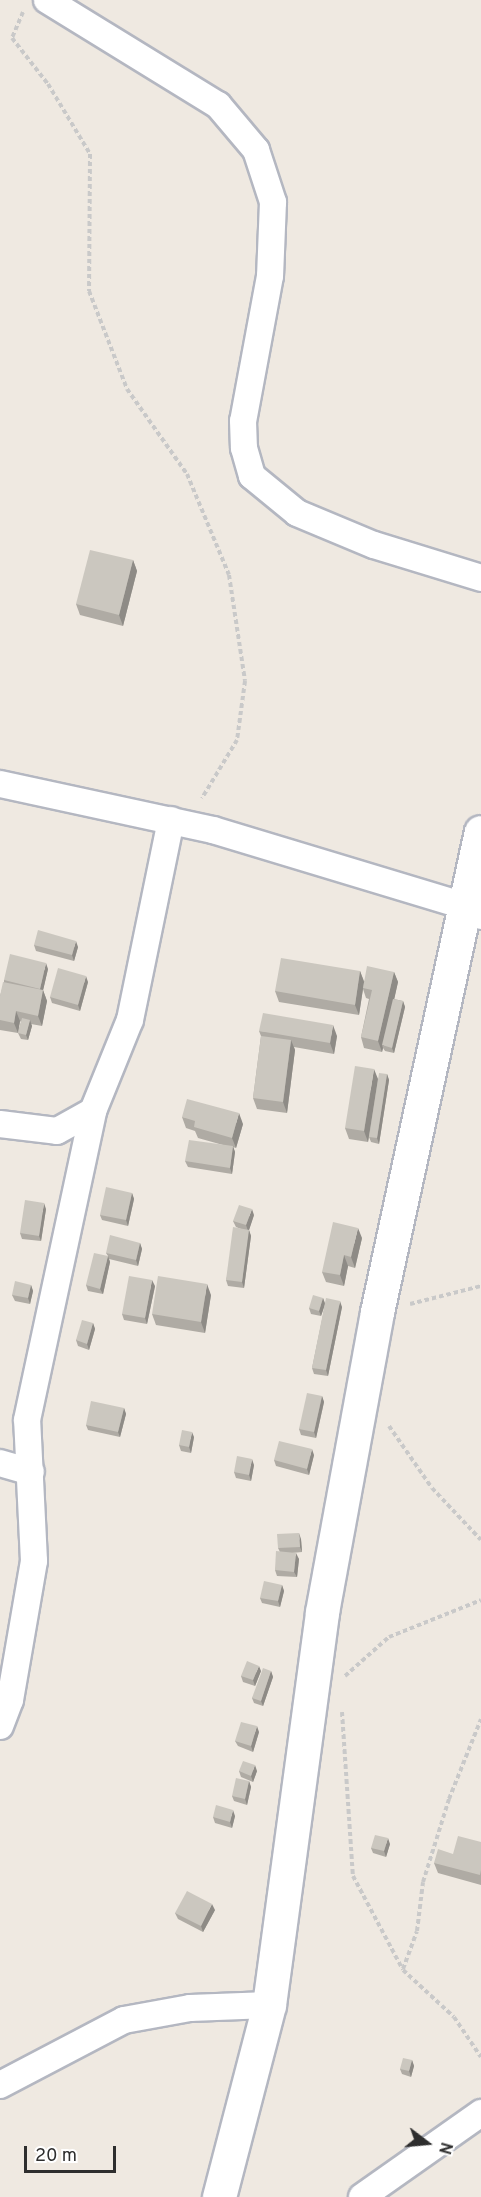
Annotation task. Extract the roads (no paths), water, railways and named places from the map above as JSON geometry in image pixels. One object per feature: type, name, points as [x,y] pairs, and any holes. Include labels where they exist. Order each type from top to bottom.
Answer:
[{"type":"street","points":[[36,5],[218,105],[256,150],[273,202],[270,276],[243,421],[244,448],[252,476],[297,513],[374,544],[481,578]]},
{"type":"street","points":[[0,784],[213,830],[472,911]]},
{"type":"street","points":[[0,1726],[10,1700],[34,1561],[27,1420],[93,1112],[130,1020],[171,820]]},
{"type":"street","points":[[219,2197],[270,2005],[322,1612],[377,1312],[472,911],[481,832]]},
{"type":"street","points":[[0,1124],[57,1131],[93,1112]]},
{"type":"street","points":[[0,1463],[31,1472]]},
{"type":"street","points":[[0,2085],[124,2020],[190,2008],[270,2005]]},
{"type":"street","points":[[362,2197],[481,2113]]}]
